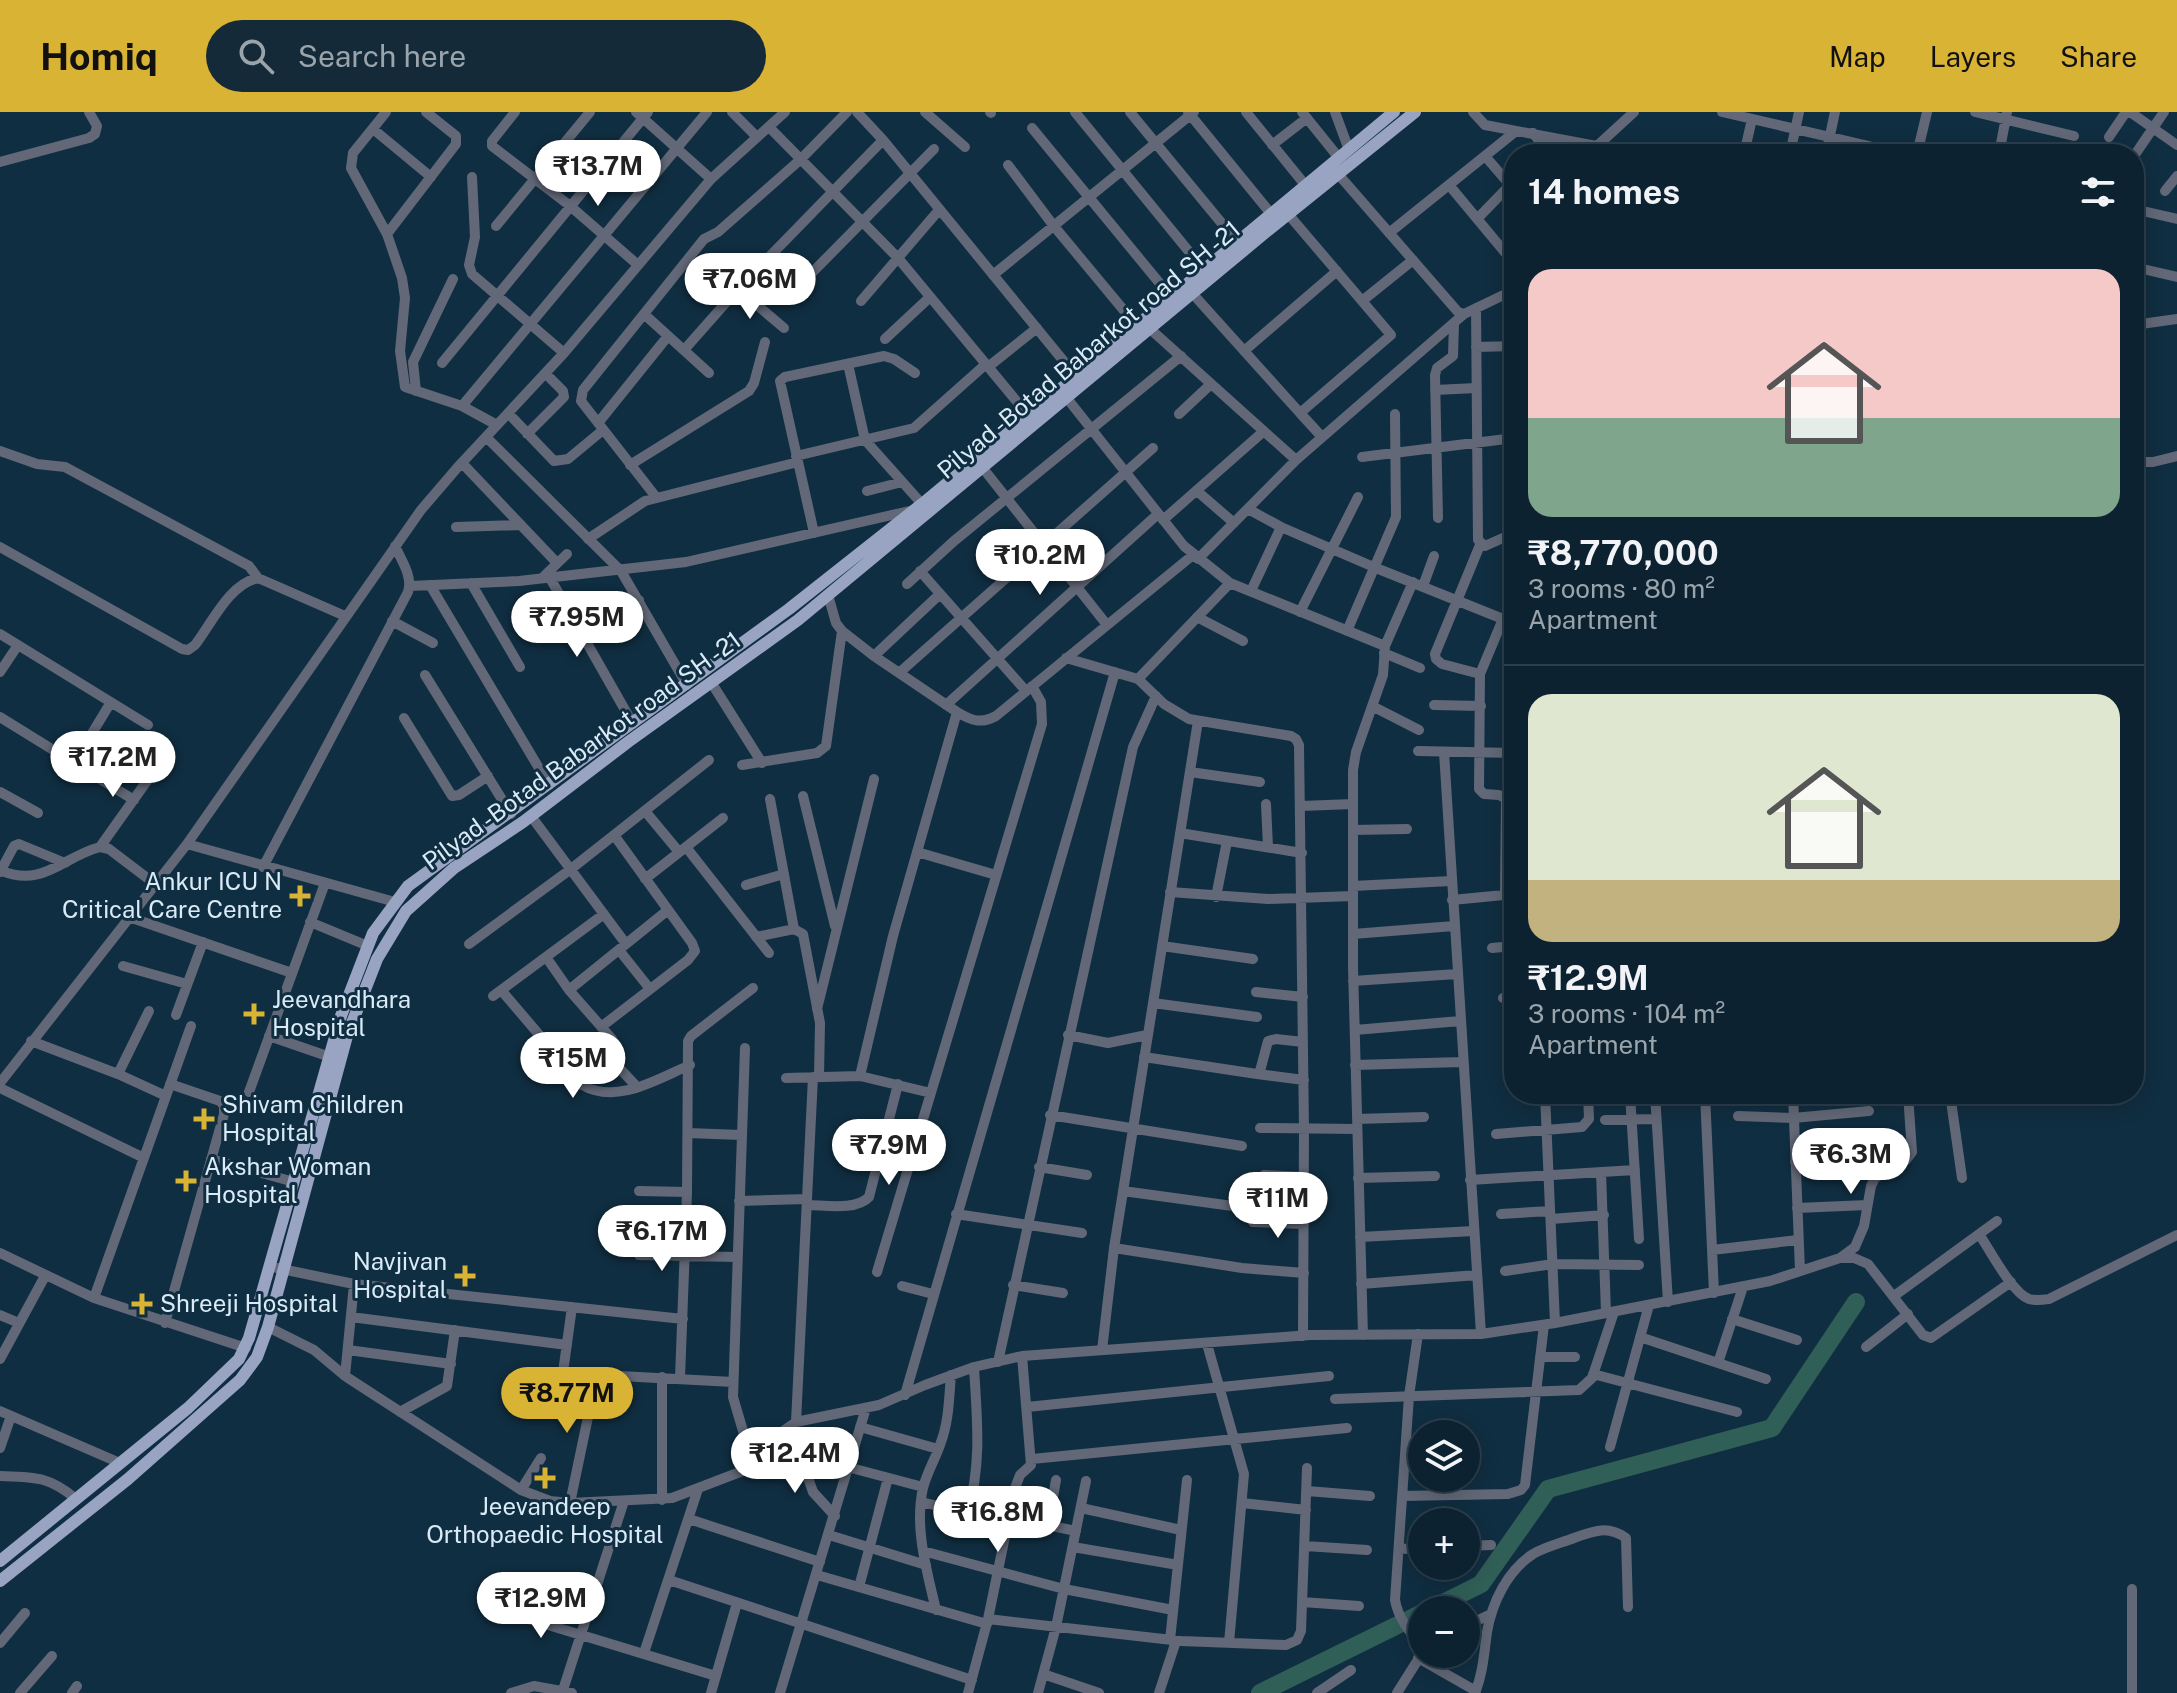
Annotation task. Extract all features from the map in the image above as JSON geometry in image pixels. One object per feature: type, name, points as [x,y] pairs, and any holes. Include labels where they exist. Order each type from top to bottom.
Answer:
[{"type":"main road","name":"Pilyad -Botad Babarkot road SH -21","points":[[0,1561],[217,1381],[246,1348],[341,1016],[373,933],[408,886],[511,814],[982,467],[1066,397],[1171,297],[1394,112]]},
{"type":"main road","name":"Pilyad -Botad Babarkot road SH -21","points":[[0,1581],[128,1479],[240,1380],[257,1357],[284,1270],[347,1036],[377,959],[406,911],[454,868],[531,816],[828,595],[919,507],[1075,375],[1192,293],[1410,114]]},
{"type":"street","points":[[0,162],[89,138],[95,134],[97,126],[89,112]]},
{"type":"street","points":[[386,112],[353,153],[351,168],[387,234],[404,289],[400,351],[405,387],[462,406],[497,425]]},
{"type":"street","points":[[387,234],[457,140],[426,112]]},
{"type":"street","points":[[515,112],[492,141],[492,146],[569,205],[638,265]]},
{"type":"street","points":[[496,226],[590,112]]},
{"type":"street","points":[[462,406],[707,112]]},
{"type":"street","points":[[732,112],[757,137]]},
{"type":"street","points":[[144,1158],[0,1085],[31,1041],[187,844],[421,510],[546,374],[711,179],[785,112]]},
{"type":"street","points":[[656,497],[581,401],[583,390],[704,239],[718,232],[801,159],[847,112]]},
{"type":"street","points":[[925,112],[965,147]]},
{"type":"street","points":[[1075,112],[1204,270]]},
{"type":"street","points":[[1130,112],[1238,243]]},
{"type":"street","points":[[1246,112],[1306,186]]},
{"type":"street","points":[[1335,112],[1344,154]]},
{"type":"street","points":[[1473,112],[1485,125],[1587,144]]},
{"type":"street","points":[[1599,144],[1634,112]]},
{"type":"street","points":[[1724,112],[1860,144]]},
{"type":"street","points":[[1792,144],[1799,112]]},
{"type":"street","points":[[1828,144],[1835,112]]},
{"type":"street","points":[[1919,144],[1927,112]]},
{"type":"street","points":[[1975,112],[2007,116],[2074,136]]},
{"type":"street","points":[[2109,137],[2128,112],[2177,145]]},
{"type":"street","points":[[2142,144],[2164,112]]},
{"type":"street","points":[[993,275],[1191,113],[1272,215]]},
{"type":"street","points":[[442,363],[642,114],[711,179]]},
{"type":"street","points":[[864,115],[1075,375]]},
{"type":"street","points":[[1272,145],[1304,115],[1344,154]]},
{"type":"street","points":[[2001,144],[2007,116]]},
{"type":"street","points":[[1746,144],[1752,119]]},
{"type":"street","points":[[769,127],[898,258],[1028,415]]},
{"type":"street","points":[[1032,128],[1171,297]]},
{"type":"street","points":[[373,129],[431,177]]},
{"type":"street","points":[[1389,233],[1516,131]]},
{"type":"street","points":[[1533,133],[1542,144]]},
{"type":"street","points":[[684,350],[738,289],[883,140]]},
{"type":"street","points":[[793,292],[934,149]]},
{"type":"street","points":[[1485,156],[1504,178]]},
{"type":"street","points":[[1008,165],[1053,225],[1142,327],[1181,356],[1296,460]]},
{"type":"street","points":[[1338,174],[1458,312],[1464,314]]},
{"type":"street","points":[[2165,191],[2177,176]]},
{"type":"street","points":[[472,177],[476,232],[469,265],[472,274],[564,353]]},
{"type":"street","points":[[1449,185],[1504,251]]},
{"type":"street","points":[[1477,219],[1504,191]]},
{"type":"street","points":[[861,301],[939,210]]},
{"type":"street","points":[[2144,211],[2177,219]]},
{"type":"street","points":[[1288,214],[1391,335],[1300,413]]},
{"type":"street","points":[[1362,301],[1413,260]]},
{"type":"street","points":[[2144,269],[2177,277]]},
{"type":"street","points":[[1244,351],[1337,271]]},
{"type":"street","points":[[416,391],[413,362],[453,279]]},
{"type":"street","points":[[738,289],[784,328]]},
{"type":"street","points":[[1192,293],[1322,437]]},
{"type":"street","points":[[828,595],[836,623],[842,631],[946,705],[970,720],[983,722],[996,716],[1196,557],[1296,460],[1464,314],[1504,295]]},
{"type":"street","points":[[885,339],[930,297]]},
{"type":"street","points":[[1476,308],[1480,545],[1438,645],[1436,659],[1442,664],[1480,674]]},
{"type":"street","points":[[644,314],[709,373]]},
{"type":"street","points":[[2144,324],[2177,319]]},
{"type":"street","points":[[1438,518],[1435,390],[1437,368],[1453,356],[1454,323]]},
{"type":"street","points":[[588,539],[635,507],[656,497],[914,428],[987,365],[1037,328]]},
{"type":"street","points":[[508,413],[549,459],[559,462],[568,459],[600,426],[668,336]]},
{"type":"street","points":[[630,465],[749,391],[765,342]]},
{"type":"street","points":[[1476,347],[1504,346]]},
{"type":"street","points":[[814,533],[780,381],[785,377],[884,356],[915,373]]},
{"type":"street","points":[[907,584],[1181,356]]},
{"type":"street","points":[[410,586],[546,578],[686,562],[919,507],[902,482],[865,440],[848,364]]},
{"type":"street","points":[[527,434],[564,397],[563,391],[546,374]]},
{"type":"street","points":[[1179,414],[1211,384]]},
{"type":"street","points":[[1435,390],[1476,388]]},
{"type":"street","points":[[1066,397],[1196,557],[1230,583],[1347,631],[1420,668]]},
{"type":"street","points":[[1347,631],[1396,517],[1395,414]]},
{"type":"street","points":[[946,705],[1077,587],[1197,491],[1264,431]]},
{"type":"street","points":[[486,437],[621,571],[687,685]]},
{"type":"street","points":[[1362,457],[1504,439]]},
{"type":"street","points":[[899,673],[1153,448]]},
{"type":"street","points":[[0,451],[37,464],[65,467],[249,566],[258,578],[345,616]]},
{"type":"street","points":[[2144,462],[2177,456]]},
{"type":"street","points":[[462,463],[557,563]]},
{"type":"street","points":[[982,467],[1107,625]]},
{"type":"street","points":[[867,491],[902,482]]},
{"type":"street","points":[[1197,491],[1234,523]]},
{"type":"street","points":[[1300,612],[1358,497]]},
{"type":"street","points":[[1248,509],[1281,527],[1376,568],[1503,619],[1480,674],[1480,752],[1481,793],[1504,798]]},
{"type":"street","points":[[456,527],[521,525]]},
{"type":"street","points":[[1251,591],[1281,527]]},
{"type":"street","points":[[1480,545],[1485,546],[1504,537]]},
{"type":"street","points":[[263,867],[410,586],[395,546]]},
{"type":"street","points":[[0,547],[188,650],[195,645],[234,591],[243,583],[258,578]]},
{"type":"street","points":[[546,578],[567,554]]},
{"type":"street","points":[[1363,1335],[1353,981],[1354,761],[1383,675],[1385,649],[1434,556]]},
{"type":"street","points":[[877,1272],[1042,724],[1041,702],[996,658],[920,571]]},
{"type":"street","points":[[546,578],[581,632],[633,724]]},
{"type":"street","points":[[471,583],[520,667]]},
{"type":"street","points":[[1138,679],[1230,583]]},
{"type":"street","points":[[430,585],[549,785]]},
{"type":"street","points":[[874,656],[940,594]]},
{"type":"street","points":[[581,632],[639,600]]},
{"type":"street","points":[[1197,617],[1243,641]]},
{"type":"street","points":[[392,621],[433,643]]},
{"type":"street","points":[[742,765],[817,753],[826,746],[842,631]]},
{"type":"street","points":[[0,634],[148,725]]},
{"type":"street","points":[[0,672],[18,645]]},
{"type":"street","points":[[1066,658],[1138,679],[1174,711],[1198,721],[1296,739],[1301,755],[1303,1336]]},
{"type":"street","points":[[905,1395],[1115,672]]},
{"type":"street","points":[[425,675],[511,814]]},
{"type":"street","points":[[711,682],[762,763]]},
{"type":"street","points":[[998,1362],[1133,747],[1156,696]]},
{"type":"street","points":[[74,763],[111,702]]},
{"type":"street","points":[[1434,705],[1481,706]]},
{"type":"street","points":[[1372,706],[1419,730]]},
{"type":"street","points":[[860,1076],[893,936],[957,712]]},
{"type":"street","points":[[0,717],[134,800]]},
{"type":"street","points":[[404,718],[452,796],[459,795],[488,776]]},
{"type":"street","points":[[1102,1350],[1114,1248],[1198,721]]},
{"type":"street","points":[[1418,751],[1504,753]]},
{"type":"street","points":[[1444,752],[1481,1334]]},
{"type":"street","points":[[469,944],[571,869],[709,760]]},
{"type":"street","points":[[65,863],[19,844],[14,846],[0,871],[25,877],[37,875],[65,863],[100,847],[154,771]]},
{"type":"street","points":[[1190,772],[1260,782]]},
{"type":"street","points":[[817,1009],[874,779]]},
{"type":"street","points":[[0,792],[38,813]]},
{"type":"street","points":[[803,796],[836,930]]},
{"type":"street","points":[[770,799],[794,929]]},
{"type":"street","points":[[1266,804],[1268,847]]},
{"type":"street","points":[[1301,806],[1353,804]]},
{"type":"street","points":[[645,811],[683,850],[769,953]]},
{"type":"street","points":[[531,816],[604,914],[650,989]]},
{"type":"street","points":[[645,879],[723,818]]},
{"type":"street","points":[[1353,830],[1407,829]]},
{"type":"street","points":[[1180,833],[1302,853]]},
{"type":"street","points":[[601,1027],[688,960],[695,951],[614,835]]},
{"type":"street","points":[[1216,897],[1227,841]]},
{"type":"street","points":[[187,844],[395,902]]},
{"type":"street","points":[[100,847],[109,849],[155,884]]},
{"type":"street","points":[[917,852],[996,875]]},
{"type":"street","points":[[746,885],[784,874]]},
{"type":"street","points":[[1170,892],[1216,897],[1302,899],[1451,881]]},
{"type":"street","points":[[249,1092],[325,883]]},
{"type":"street","points":[[1452,900],[1504,896]]},
{"type":"street","points":[[569,990],[668,910]]},
{"type":"street","points":[[604,914],[497,993],[582,1085],[604,1093],[637,1087],[690,1065]]},
{"type":"street","points":[[129,917],[292,973]]},
{"type":"street","points":[[310,922],[368,946]]},
{"type":"street","points":[[1353,934],[1454,926]]},
{"type":"street","points":[[756,937],[794,929],[800,931],[806,943],[820,1030],[807,1202],[796,1422]]},
{"type":"street","points":[[176,1015],[203,942]]},
{"type":"street","points":[[1162,946],[1253,959]]},
{"type":"street","points":[[1492,948],[1504,947]]},
{"type":"street","points":[[546,957],[569,990],[614,1043],[610,1058],[637,1087]]},
{"type":"street","points":[[123,966],[187,984]]},
{"type":"street","points":[[1353,981],[1457,974]]},
{"type":"street","points":[[680,1378],[686,1256],[688,1047],[691,1036],[753,988]]},
{"type":"street","points":[[1256,992],[1303,997]]},
{"type":"street","points":[[1153,1003],[1257,1017]]},
{"type":"street","points":[[118,1074],[149,1011]]},
{"type":"street","points":[[1355,1030],[1460,1021]]},
{"type":"street","points":[[94,1298],[191,1026]]},
{"type":"street","points":[[1068,1035],[1108,1043],[1147,1035]]},
{"type":"street","points":[[269,1036],[330,1057]]},
{"type":"street","points":[[31,1041],[118,1074],[168,1090],[220,1101],[224,1106],[165,1323]]},
{"type":"street","points":[[1257,1074],[1268,1041],[1303,1042]]},
{"type":"street","points":[[745,1048],[733,1382],[736,1414],[761,1464]]},
{"type":"street","points":[[1144,1057],[1304,1080]]},
{"type":"street","points":[[1355,1065],[1462,1062]]},
{"type":"street","points":[[786,1078],[860,1076],[931,1093]]},
{"type":"street","points":[[739,1201],[865,1202],[869,1197],[898,1084]]},
{"type":"street","points":[[1402,1496],[1508,1494],[1521,1490],[1525,1485],[1540,1357],[1550,1324],[1553,1264],[1546,1104]]},
{"type":"street","points":[[1496,1134],[1582,1127],[1588,1123],[1588,1104]]},
{"type":"street","points":[[1631,1104],[1639,1239]]},
{"type":"street","points":[[1655,1104],[1668,1302]]},
{"type":"street","points":[[1705,1104],[1714,1293]]},
{"type":"street","points":[[1793,1104],[1800,1271]]},
{"type":"street","points":[[1840,1258],[1861,1238],[1875,1178],[1906,1160],[1912,1152],[1909,1104]]},
{"type":"street","points":[[1951,1104],[1962,1178]]},
{"type":"street","points":[[1738,1116],[1793,1118],[1869,1111]]},
{"type":"street","points":[[1050,1115],[1242,1146]]},
{"type":"street","points":[[1260,1128],[1304,1129],[1424,1117]]},
{"type":"street","points":[[1605,1120],[1656,1119]]},
{"type":"street","points":[[688,1133],[741,1135]]},
{"type":"street","points":[[1795,1162],[1866,1157]]},
{"type":"street","points":[[211,1159],[294,1182]]},
{"type":"street","points":[[1039,1167],[1087,1175]]},
{"type":"street","points":[[1470,1180],[1635,1170]]},
{"type":"street","points":[[1335,1399],[1579,1390],[1586,1386],[1593,1374],[1610,1312],[1601,1172]]},
{"type":"street","points":[[1264,1175],[1304,1177]]},
{"type":"street","points":[[1358,1178],[1435,1176]]},
{"type":"street","points":[[639,1191],[687,1192]]},
{"type":"street","points":[[1123,1191],[1247,1208]]},
{"type":"street","points":[[1797,1208],[1867,1205]]},
{"type":"street","points":[[956,1214],[1082,1233]]},
{"type":"street","points":[[1501,1214],[1604,1215]]},
{"type":"street","points":[[1894,1296],[1997,1221]]},
{"type":"street","points":[[1253,1222],[1304,1224]]},
{"type":"street","points":[[1360,1237],[1474,1231]]},
{"type":"street","points":[[1979,1234],[2011,1282],[2027,1298],[2049,1299],[2177,1235]]},
{"type":"street","points":[[1712,1250],[1798,1240]]},
{"type":"street","points":[[1114,1248],[1242,1268],[1304,1273]]},
{"type":"street","points":[[0,1253],[94,1298],[246,1348]]},
{"type":"street","points":[[639,1255],[737,1257]]},
{"type":"street","points":[[268,1327],[314,1350],[345,1376],[521,1490],[550,1501],[570,1503],[662,1500],[698,1489],[761,1464],[776,1439],[796,1422],[866,1408],[974,1367],[1022,1356],[1303,1336],[1481,1334],[1743,1287],[1840,1258],[1854,1258],[1868,1264],[1923,1335],[1931,1338],[2011,1282]]},
{"type":"street","points":[[1505,1271],[1553,1264],[1639,1265]]},
{"type":"street","points":[[270,1266],[354,1284],[683,1319]]},
{"type":"street","points":[[1361,1284],[1477,1275]]},
{"type":"street","points":[[0,1359],[45,1276]]},
{"type":"street","points":[[345,1376],[354,1284]]},
{"type":"street","points":[[1013,1285],[1063,1293]]},
{"type":"street","points":[[902,1286],[933,1294]]},
{"type":"street","points":[[1718,1363],[1743,1287]]},
{"type":"street","points":[[1610,1447],[1649,1305]]},
{"type":"street","points":[[560,1394],[572,1307]]},
{"type":"street","points":[[1866,1347],[1908,1314]]},
{"type":"street","points":[[0,1315],[19,1323]]},
{"type":"street","points":[[351,1317],[567,1345]]},
{"type":"street","points":[[1732,1319],[1797,1340]]},
{"type":"street","points":[[400,1412],[447,1386],[455,1330]]},
{"type":"street","points":[[1408,1626],[1399,1614],[1395,1600],[1409,1396],[1418,1334]]},
{"type":"street","points":[[1640,1337],[1766,1379]]},
{"type":"street","points":[[1207,1344],[1244,1474],[1229,1643]]},
{"type":"street","points":[[348,1350],[451,1364]]},
{"type":"street","points":[[968,1693],[988,1622],[1018,1481],[1032,1459],[1022,1356]]},
{"type":"street","points":[[1540,1357],[1575,1357]]},
{"type":"street","points":[[968,1513],[978,1472],[974,1367]]},
{"type":"street","points":[[563,1373],[733,1382]]},
{"type":"street","points":[[570,1503],[597,1374]]},
{"type":"street","points":[[1593,1374],[1737,1412]]},
{"type":"street","points":[[936,1610],[923,1551],[921,1502],[923,1487],[945,1430],[951,1375]]},
{"type":"street","points":[[1027,1407],[1329,1376]]},
{"type":"street","points":[[662,1377],[662,1500]]},
{"type":"street","points":[[780,1693],[866,1408]]},
{"type":"street","points":[[0,1411],[120,1463]]},
{"type":"street","points":[[0,1448],[11,1416]]},
{"type":"street","points":[[860,1427],[938,1449]]},
{"type":"street","points":[[1032,1459],[1347,1428]]},
{"type":"street","points":[[776,1439],[821,1460],[923,1487]]},
{"type":"street","points":[[798,1449],[813,1492],[835,1516]]},
{"type":"street","points":[[521,1490],[541,1458]]},
{"type":"street","points":[[817,1575],[988,1622],[1173,1640],[1286,1645],[1297,1640],[1301,1631],[1307,1468]]},
{"type":"street","points":[[0,1476],[50,1481],[76,1499]]},
{"type":"street","points":[[859,1587],[888,1478]]},
{"type":"street","points":[[1048,1525],[1056,1480]]},
{"type":"street","points":[[1159,1693],[1173,1640],[1173,1610],[1187,1480]]},
{"type":"street","points":[[1038,1693],[1056,1627],[1086,1481]]},
{"type":"street","points":[[644,1653],[698,1489]]},
{"type":"street","points":[[1307,1491],[1370,1496]]},
{"type":"street","points":[[511,1693],[534,1686],[567,1692],[581,1633],[624,1501]]},
{"type":"street","points":[[921,1502],[1076,1531]]},
{"type":"street","points":[[1242,1503],[1306,1510]]},
{"type":"street","points":[[1081,1508],[1181,1530]]},
{"type":"street","points":[[689,1519],[820,1562]]},
{"type":"street","points":[[1439,1668],[1476,1692],[1491,1614],[1509,1579],[1535,1553],[1595,1530],[1608,1529],[1626,1538],[1628,1607]]},
{"type":"street","points":[[829,1535],[926,1565]]},
{"type":"street","points":[[1480,1545],[1491,1545]]},
{"type":"street","points":[[1305,1546],[1367,1550]]},
{"type":"street","points":[[1073,1547],[1178,1565]]},
{"type":"street","points":[[1399,1549],[1408,1549]]},
{"type":"street","points":[[923,1551],[1064,1589],[1173,1610]]},
{"type":"street","points":[[669,1580],[972,1680]]},
{"type":"street","points":[[2132,1589],[2132,1693]]},
{"type":"street","points":[[1302,1602],[1359,1606]]},
{"type":"street","points":[[711,1693],[737,1603]]},
{"type":"street","points":[[0,1643],[25,1613]]},
{"type":"street","points":[[509,1613],[716,1676]]},
{"type":"street","points":[[1480,1619],[1491,1614]]},
{"type":"street","points":[[20,1693],[52,1656]]},
{"type":"street","points":[[1397,1693],[1413,1668]]},
{"type":"street","points":[[1317,1693],[1351,1670]]},
{"type":"street","points":[[1043,1674],[1095,1692]]},
{"type":"waterway","points":[[1457,1596],[1481,1584],[1548,1489],[1772,1428],[1856,1302]]},
{"type":"waterway","points":[[1260,1693],[1408,1620]]},
{"type":"place","name":"Ankur ICU N Critical Care Centre","points":[[300,896]]},
{"type":"place","name":"Jeevandhara Hospital","points":[[254,1014]]},
{"type":"place","name":"Shivam Children Hospital","points":[[204,1119]]},
{"type":"place","name":"Akshar Woman Hospital","points":[[186,1181]]},
{"type":"place","name":"Navjivan Hospital","points":[[465,1276]]},
{"type":"place","name":"Shreeji Hospital","points":[[142,1304]]},
{"type":"place","name":"Jeevandeep Orthopaedic Hospital","points":[[545,1478]]}]
